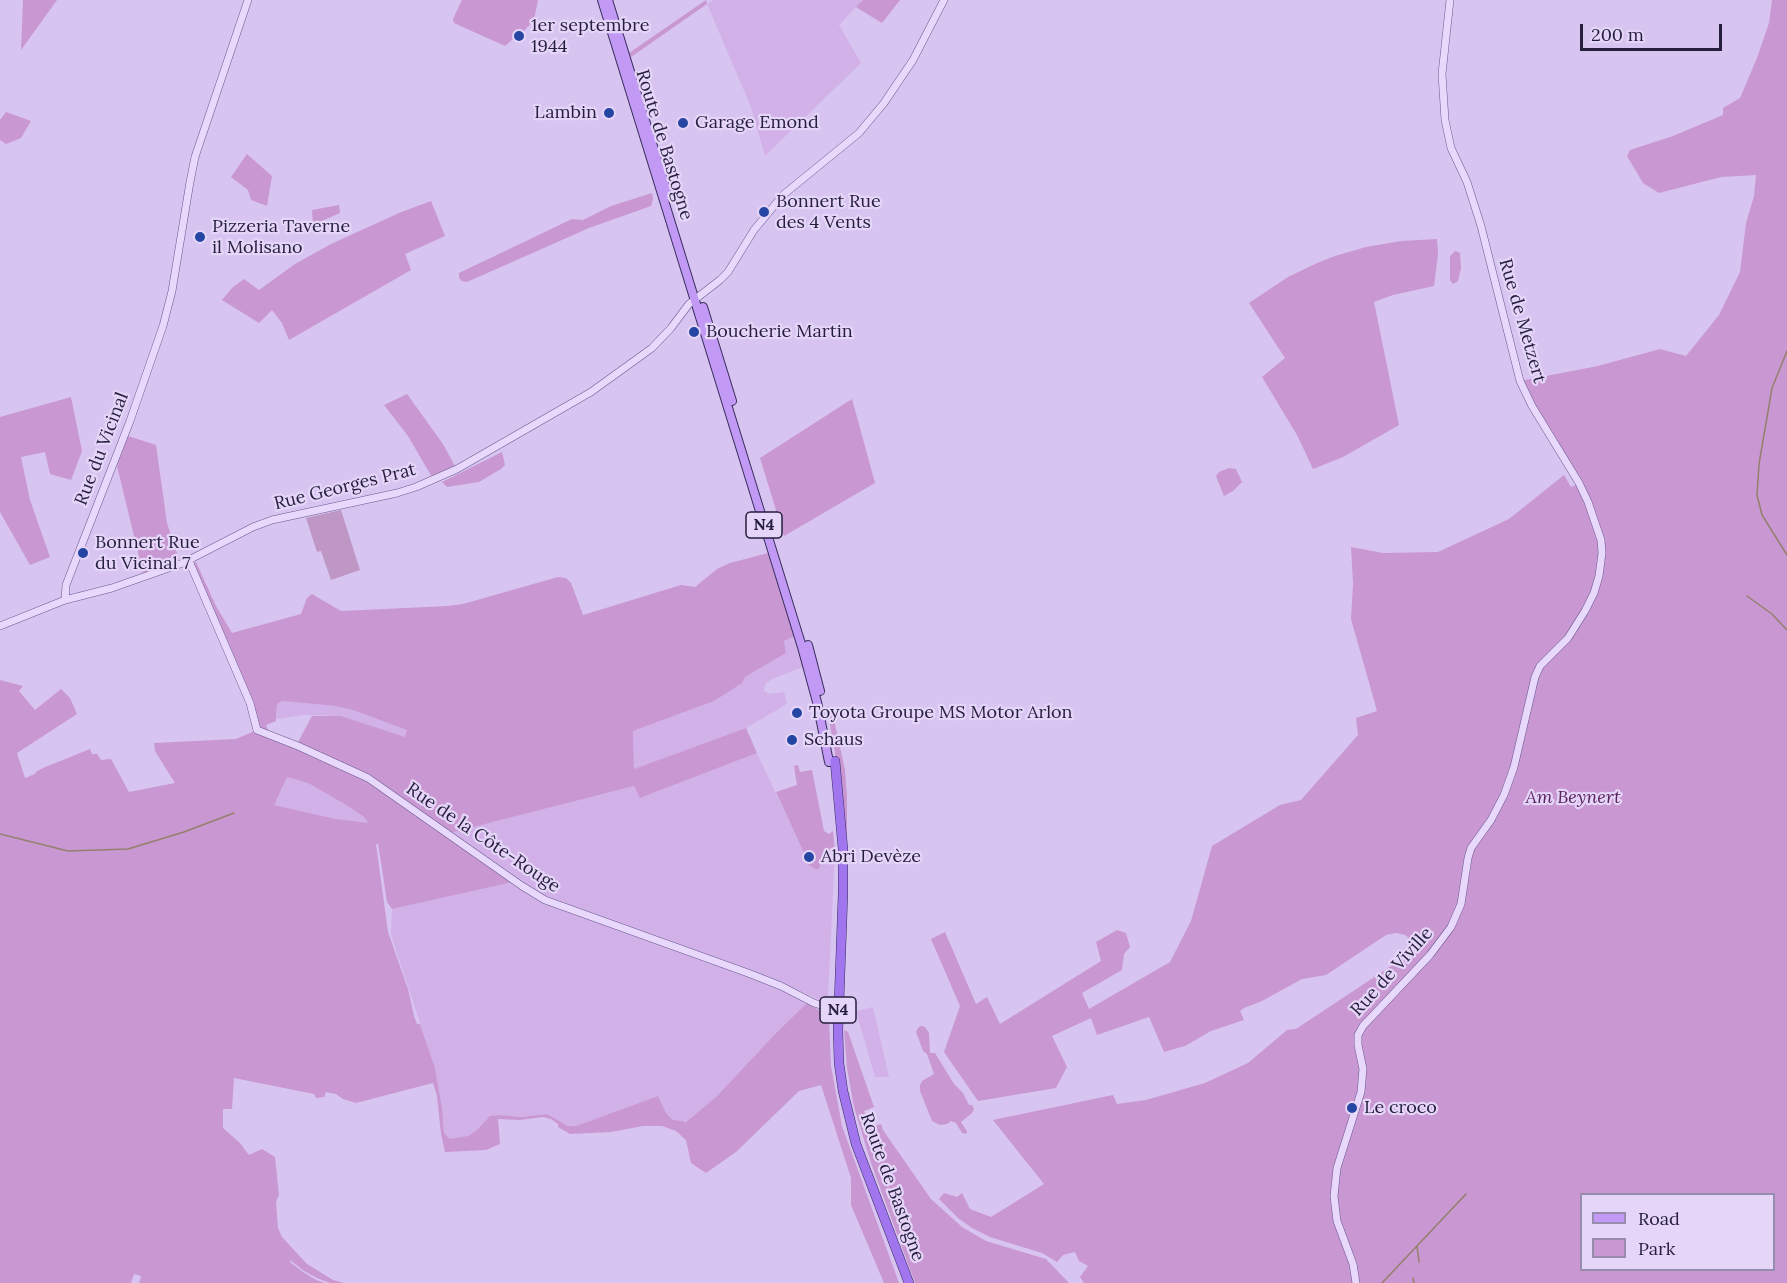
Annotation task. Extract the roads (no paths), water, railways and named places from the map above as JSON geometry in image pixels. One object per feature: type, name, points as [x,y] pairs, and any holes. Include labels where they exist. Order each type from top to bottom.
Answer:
[{"type":"highway","name":"Route de Bastogne","points":[[832,762],[838,850],[833,1009],[834,1063],[844,1119],[857,1162],[903,1283]]},
{"type":"highway","name":"Route de Bastogne","points":[[832,762],[840,801],[843,849],[838,1030],[843,1091],[856,1144],[909,1283]]},
{"type":"main road","name":"Route de Bastogne","points":[[602,0],[816,674],[832,762]]},
{"type":"main road","name":"Route de Bastogne","points":[[608,0],[697,297]]},
{"type":"street","name":"Rue du Vicinal","points":[[65,600],[66,585],[130,422],[168,309],[195,157],[248,0]]},
{"type":"street","name":"Rue Georges Prat","points":[[0,626],[65,600],[112,588],[189,561],[253,527],[272,520],[398,493],[457,469],[591,392],[652,348],[697,297],[728,272],[754,231],[783,195],[859,133],[884,103],[913,60],[944,0]]},
{"type":"street","name":"Rue de Metzert","points":[[1450,0],[1442,74],[1445,120],[1451,148],[1467,182],[1481,226],[1520,381],[1532,406],[1579,483],[1596,522],[1601,540],[1599,576],[1594,593],[1568,638],[1547,659]]},
{"type":"street","name":"Rue de la Côte-Rouge","points":[[189,561],[250,703],[257,730],[368,778],[545,900],[748,973],[781,986],[814,1003],[833,1009]]},
{"type":"street","name":"Rue de Viville","points":[[1356,1283],[1353,1264],[1337,1221],[1334,1196],[1337,1168],[1356,1111],[1362,1083],[1363,1070],[1358,1035],[1363,1026],[1430,955],[1451,927],[1461,904],[1468,858],[1504,795],[1514,767],[1531,690],[1540,666],[1547,659]]},
{"type":"waterway","points":[[1787,351],[1772,388],[1759,464],[1757,495],[1762,515],[1787,555]]},
{"type":"waterway","points":[[1747,596],[1772,614],[1787,630]]},
{"type":"waterway","points":[[0,834],[68,851],[128,849],[184,832],[234,813]]},
{"type":"waterway","points":[[1382,1283],[1466,1194]]},
{"type":"waterway","points":[[1417,1246],[1419,1262]]},
{"type":"waterway","points":[[1413,1278],[1414,1283]]},
{"type":"place","name":"1er septembre 1944","points":[[519,36]]},
{"type":"place","name":"Lambin","points":[[609,113]]},
{"type":"place","name":"Garage Emond","points":[[683,123]]},
{"type":"place","name":"Bonnert Rue des 4 Vents","points":[[764,212]]},
{"type":"place","name":"Pizzeria Taverne il Molisano","points":[[200,237]]},
{"type":"place","name":"Boucherie Martin","points":[[694,332]]},
{"type":"place","name":"Bonnert Rue du Vicinal 7","points":[[83,553]]},
{"type":"place","name":"Toyota Groupe MS Motor Arlon","points":[[797,713]]},
{"type":"place","name":"Schaus","points":[[792,740]]},
{"type":"place","name":"Abri Devèze","points":[[809,857]]},
{"type":"place","name":"Le croco","points":[[1352,1108]]},
{"type":"park label","name":"Am Beynert","points":[[1573,798]]}]
